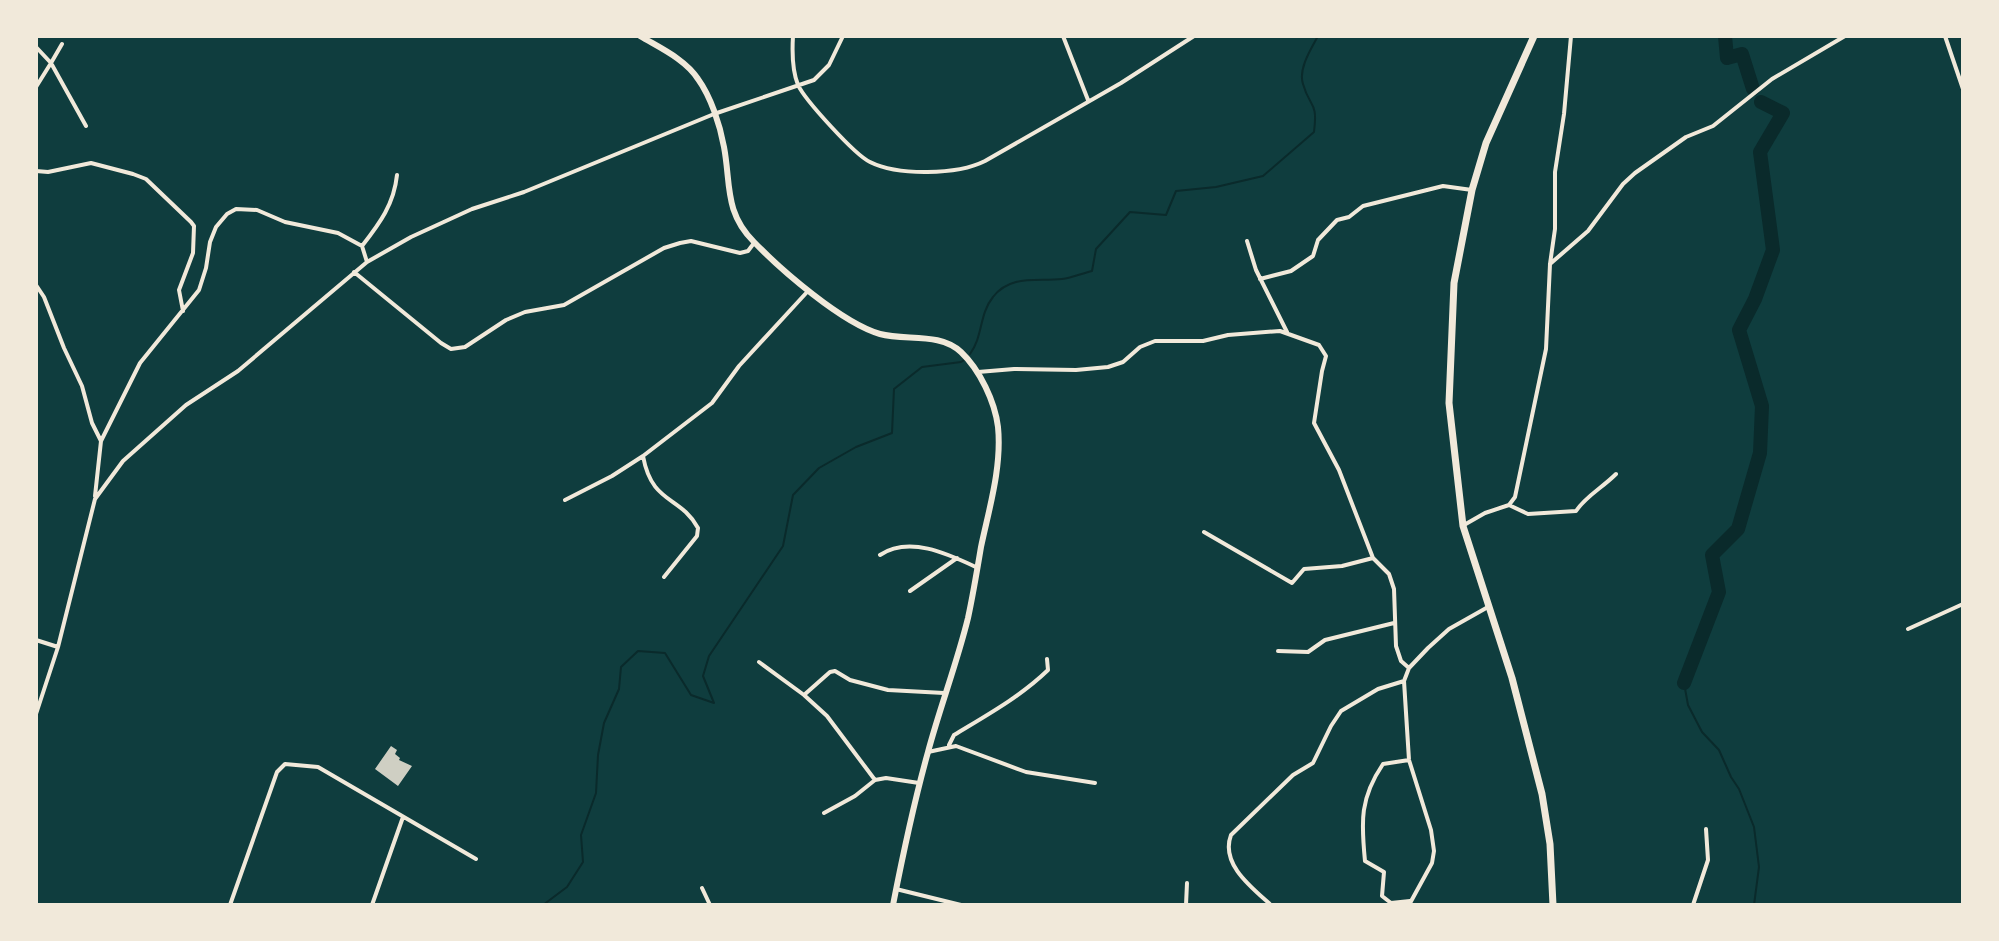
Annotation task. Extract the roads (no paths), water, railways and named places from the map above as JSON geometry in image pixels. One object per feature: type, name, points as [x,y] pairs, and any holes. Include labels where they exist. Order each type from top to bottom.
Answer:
[{"type":"highway","points":[[1534,36],[1486,143],[1472,190],[1454,283],[1449,364],[1452,441],[1463,526],[1522,713],[1542,794],[1550,844],[1553,905]]},
{"type":"street","points":[[640,36],[686,65],[698,78],[714,114],[723,145],[731,209],[754,243],[834,309],[872,331],[953,345],[977,372],[994,412],[998,446],[978,568],[967,621],[920,783],[893,905]]},
{"type":"street","points":[[793,36],[793,65],[799,87],[858,155],[890,167],[943,172],[973,167],[1121,83],[1194,36]]},
{"type":"street","points":[[95,499],[123,461],[186,405],[238,371],[367,262],[411,237],[472,209],[524,192],[714,114],[799,87],[821,74],[843,36]]},
{"type":"street","points":[[1063,36],[1088,100]]},
{"type":"street","points":[[1463,526],[1485,513],[1509,505],[1515,497],[1528,443],[1546,349],[1557,150],[1564,114],[1571,36]]},
{"type":"street","points":[[1550,264],[1588,231],[1635,173],[1686,137],[1713,126],[1772,79],[1845,36]]},
{"type":"street","points":[[1945,36],[1963,89]]},
{"type":"street","points":[[36,87],[62,44]]},
{"type":"street","points":[[36,47],[51,63],[86,126]]},
{"type":"street","points":[[36,171],[48,172],[91,163],[146,179],[194,226],[193,253],[179,290],[183,311]]},
{"type":"street","points":[[362,246],[391,205],[397,175]]},
{"type":"street","points":[[1260,279],[1291,271],[1313,256],[1318,240],[1337,220],[1349,217],[1363,206],[1443,186],[1472,190]]},
{"type":"street","points":[[36,714],[58,647],[95,499],[101,441],[140,363],[199,290],[216,227],[236,209],[257,210],[285,222],[338,233],[362,246],[367,262]]},
{"type":"street","points":[[354,272],[441,343],[455,350],[519,314],[564,305],[668,247],[691,241],[745,253],[754,243]]},
{"type":"street","points":[[1247,241],[1260,279],[1287,332]]},
{"type":"street","points":[[36,285],[82,386],[92,423],[101,441]]},
{"type":"street","points":[[565,500],[643,456],[712,403],[739,366],[810,290]]},
{"type":"street","points":[[977,372],[1108,367],[1123,362],[1140,347],[1155,341],[1203,341],[1228,335],[1287,332],[1319,345],[1325,352],[1314,423],[1339,470],[1373,558],[1386,569],[1392,580],[1396,646],[1401,661],[1409,668]]},
{"type":"street","points":[[643,456],[646,473],[653,486],[687,513],[698,528],[697,536],[664,577]]},
{"type":"street","points":[[1509,505],[1528,514],[1576,511],[1583,500],[1616,474]]},
{"type":"street","points":[[1204,532],[1292,583],[1304,569],[1342,566],[1373,558]]},
{"type":"street","points":[[880,555],[912,547],[938,550],[978,568]]},
{"type":"street","points":[[910,591],[957,558]]},
{"type":"street","points":[[1908,629],[1963,604]]},
{"type":"street","points":[[1409,760],[1383,764],[1371,781],[1363,806],[1365,861],[1384,872],[1382,896],[1391,903],[1410,903],[1432,863],[1434,851],[1431,830],[1409,760],[1404,681],[1409,668],[1449,629],[1490,606]]},
{"type":"street","points":[[1278,651],[1308,652],[1325,640],[1394,623]]},
{"type":"street","points":[[36,640],[58,647]]},
{"type":"street","points":[[949,745],[957,733],[1013,699],[1039,679],[1048,670],[1047,659]]},
{"type":"street","points":[[759,662],[827,716],[875,780]]},
{"type":"street","points":[[804,695],[835,671],[850,680],[888,690],[944,693]]},
{"type":"street","points":[[1271,905],[1233,867],[1229,844],[1231,835],[1293,775],[1313,763],[1341,711],[1378,689],[1404,681]]},
{"type":"street","points":[[928,752],[949,745],[1026,772],[1095,783]]},
{"type":"street","points":[[230,905],[277,772],[285,764],[318,767],[476,859]]},
{"type":"street","points":[[824,813],[855,796],[875,780],[886,778],[920,783]]},
{"type":"street","points":[[372,905],[403,817]]},
{"type":"street","points":[[1693,905],[1708,860],[1706,829]]},
{"type":"street","points":[[1186,905],[1187,883]]},
{"type":"street","points":[[702,888],[710,905]]},
{"type":"street","points":[[896,889],[961,905]]},
{"type":"waterway","points":[[970,354],[989,304],[1000,290],[1025,280],[1066,278],[1092,271],[1096,249],[1130,212],[1166,215],[1176,191],[1216,187],[1263,176],[1314,132],[1314,109],[1302,72],[1318,36]]},
{"type":"waterway","points":[[1725,36],[1727,58],[1742,54],[1753,89]]},
{"type":"waterway","points":[[1684,683],[1719,592],[1712,555],[1738,529],[1760,453],[1762,406],[1739,330],[1755,299],[1773,250],[1760,152],[1783,113],[1761,102]]},
{"type":"waterway","points":[[543,905],[567,887],[583,862],[581,835],[596,793],[604,723],[619,689],[621,667],[638,651],[665,653],[691,695],[714,703],[703,676],[709,656],[783,546],[793,495],[819,468],[856,447],[892,433],[894,389],[922,367],[966,359]]},
{"type":"waterway","points":[[1684,683],[1688,705],[1702,732],[1719,750],[1754,827],[1759,867],[1754,905]]}]
